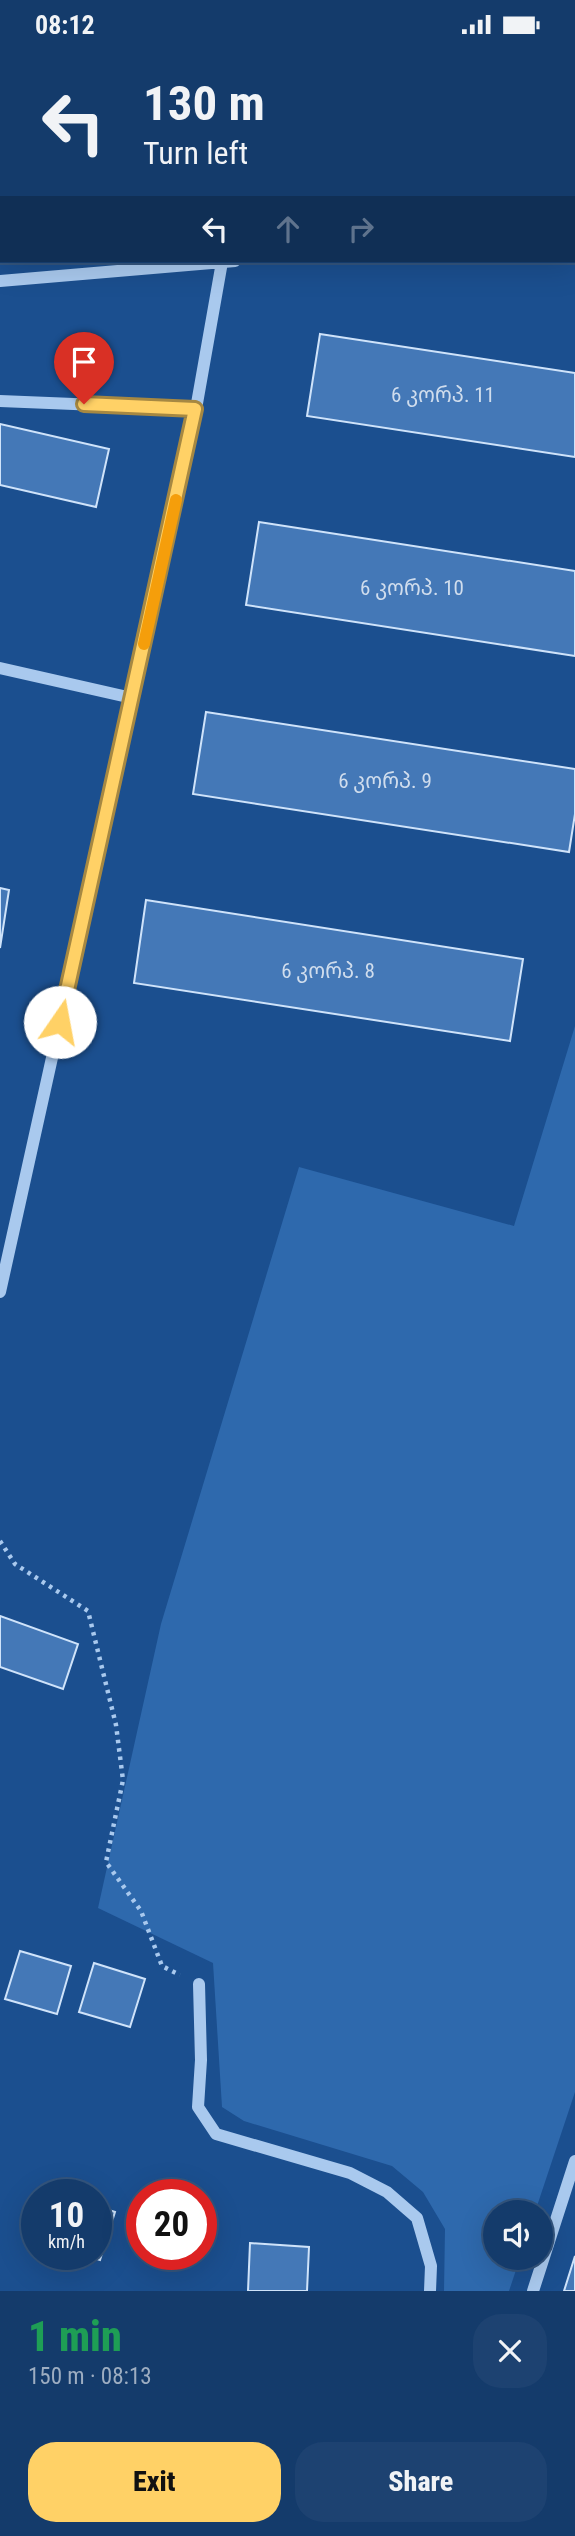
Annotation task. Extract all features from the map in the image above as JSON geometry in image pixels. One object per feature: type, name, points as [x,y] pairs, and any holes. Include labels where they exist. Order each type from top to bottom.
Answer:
[{"type":"street","points":[[0,281],[78,267],[179,263]]},
{"type":"street","points":[[0,1292],[229,263]]},
{"type":"street","points":[[0,401],[195,409]]},
{"type":"street","points":[[0,668],[132,698]]},
{"type":"street","points":[[200,1985],[201,2060],[198,2107],[216,2134],[350,2173],[387,2192],[417,2218],[431,2266],[430,2291]]},
{"type":"street","points":[[533,2291],[575,2161]]},
{"type":"path","points":[[0,1541],[15,1564],[88,1611],[116,1725],[123,1780],[106,1862],[141,1912],[162,1966],[200,1985]]},
{"type":"shaded area","points":[[575,1026],[575,2092],[539,2200],[483,2200],[483,2270],[516,2270],[509,2291],[444,2291],[445,2229],[423,2192],[392,2166],[244,2121],[222,2107],[213,1963],[98,1908],[161,1624],[299,1167],[514,1226]]},
{"type":"building","points":[[320,334],[575,373],[575,457],[307,416]]},
{"type":"building","points":[[0,424],[109,449],[96,507],[0,485]]},
{"type":"building","points":[[259,522],[575,571],[575,656],[246,605]]},
{"type":"building","points":[[206,712],[575,769],[575,814],[569,852],[193,794]]},
{"type":"building","points":[[0,888],[9,890],[0,948]]},
{"type":"building","points":[[146,900],[523,959],[510,1041],[134,983]]},
{"type":"building","points":[[0,1616],[78,1644],[63,1689],[0,1667]]},
{"type":"building","points":[[20,1951],[71,1966],[57,2014],[5,1999]]},
{"type":"building","points":[[94,1963],[145,1979],[130,2027],[79,2012]]},
{"type":"building","points":[[250,2243],[309,2247],[307,2291],[248,2291]]},
{"type":"building","points":[[575,2256],[575,2291],[564,2291]]},
{"type":"slow traffic","points":[[144,644],[176,500]]},
{"type":"route","points":[[60,1022],[195,409],[84,404]]}]
